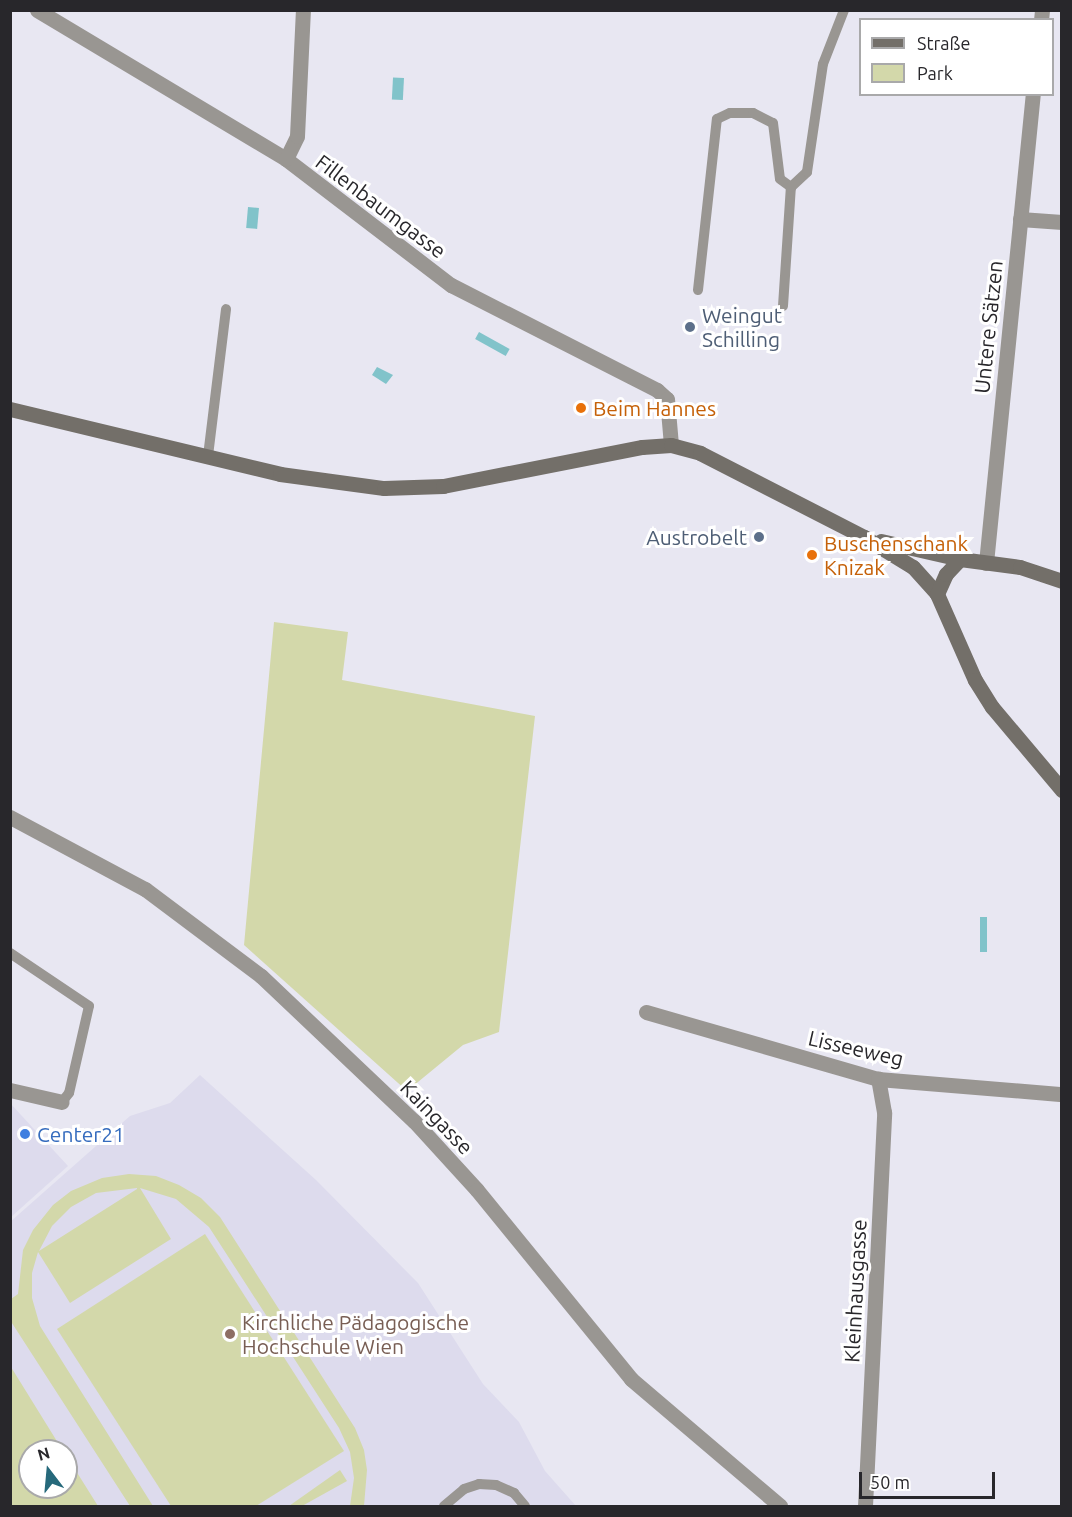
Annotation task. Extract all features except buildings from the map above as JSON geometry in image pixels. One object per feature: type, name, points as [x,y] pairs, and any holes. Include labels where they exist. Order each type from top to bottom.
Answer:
[{"type":"main road","points":[[10,410],[315,480],[415,488],[480,480],[632,448],[672,445],[700,453],[864,537],[914,567],[937,594],[975,680],[992,707],[1062,790]]},
{"type":"main road","points":[[864,537],[960,559],[1035,570],[1062,581]]},
{"type":"main road","points":[[937,594],[946,574],[960,559]]},
{"type":"street","name":"Fillenbaumgasse","points":[[37,10],[286,159],[451,285],[657,390],[667,399],[672,445]]},
{"type":"street","points":[[286,159],[297,136],[303,10]]},
{"type":"street","name":"Untere Sätzen","points":[[986,563],[1033,96]]},
{"type":"street","points":[[1020,219],[1062,222]]},
{"type":"street","name":"Kaingasse","points":[[10,817],[145,889],[261,976],[414,1121],[477,1190],[631,1379],[780,1506]]},
{"type":"street","name":"Lisseeweg","points":[[646,1012],[878,1079],[1062,1094]]},
{"type":"street","name":"Kleinhausgasse","points":[[865,1506],[884,1113],[878,1079]]},
{"type":"street","points":[[10,1090],[62,1102]]},
{"type":"lane","points":[[783,306],[791,187],[807,172],[823,64],[843,10]]},
{"type":"lane","points":[[698,290],[717,118],[730,113],[753,113],[773,123],[780,179],[791,187]]},
{"type":"lane","points":[[208,456],[226,309]]},
{"type":"lane","points":[[10,953],[89,1006],[69,1093],[62,1102]]},
{"type":"lane","points":[[444,1506],[464,1489],[479,1484],[495,1485],[514,1494],[525,1506]]},
{"type":"shaded area","name":"Kirchliche Pädagogische Hochschule Wien","points":[[200,1075],[316,1180],[418,1283],[483,1384],[519,1422],[545,1471],[576,1506],[11,1506],[10,1222],[130,1116],[170,1103]]},
{"type":"shaded area","name":"Center21","points":[[10,1103],[68,1166],[11,1217],[10,1217]]},
{"type":"green space","points":[[274,622],[348,632],[342,680],[535,716],[499,1032],[463,1045],[407,1091],[244,945]]},
{"type":"green space","points":[[129,1174],[156,1176],[179,1185],[201,1198],[220,1217],[355,1428],[364,1450],[367,1470],[364,1506],[350,1506],[354,1478],[350,1452],[339,1428],[209,1227],[176,1199],[140,1188],[171,1239],[70,1303],[38,1252],[32,1273],[32,1298],[40,1326],[153,1506],[130,1506],[10,1320],[11,1299],[18,1294],[23,1250],[33,1230],[53,1205],[71,1191],[102,1178]],"holes":[[[137,1189],[39,1251],[52,1226],[71,1207],[96,1193]]]},
{"type":"green space","points":[[205,1234],[344,1451],[256,1506],[171,1506],[57,1329]]},
{"type":"green space","points":[[11,1367],[56,1439],[18,1439],[18,1499],[78,1499],[78,1474],[98,1506],[11,1506]]},
{"type":"green space","points":[[340,1470],[347,1481],[302,1506],[289,1506]]},
{"type":"water","points":[[393,77],[404,78],[403,100],[392,99]]},
{"type":"water","points":[[248,207],[259,208],[257,229],[246,228]]},
{"type":"water","points":[[479,332],[510,349],[506,356],[475,339]]},
{"type":"water","points":[[377,367],[393,375],[386,384],[372,375]]},
{"type":"water","points":[[980,917],[987,917],[987,952],[980,952]]},
{"type":"place","name":"Weingut Schilling","points":[[690,327]]},
{"type":"place","name":"Beim Hannes","points":[[581,408]]},
{"type":"place","name":"Austrobelt","points":[[759,537]]},
{"type":"place","name":"Buschenschank Knizak","points":[[812,555]]},
{"type":"place","name":"Center21","points":[[25,1134]]},
{"type":"place","name":"Kirchliche Pädagogische Hochschule Wien","points":[[230,1334]]}]
